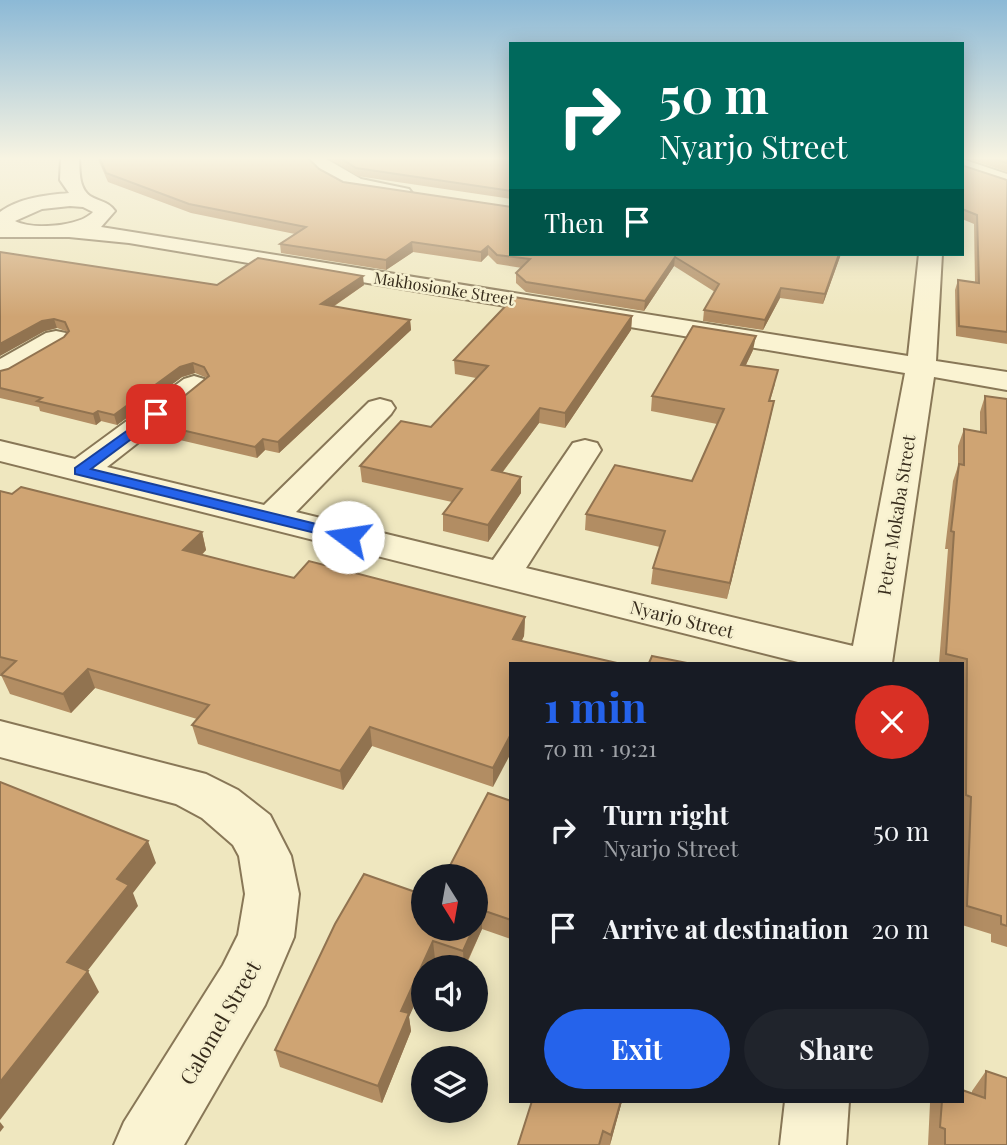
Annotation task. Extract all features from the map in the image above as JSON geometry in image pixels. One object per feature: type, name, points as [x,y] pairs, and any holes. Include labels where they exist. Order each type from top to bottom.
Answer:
[{"type":"street","points":[[7,221],[26,210]]},
{"type":"street","name":"Makhosionke Street","points":[[105,210],[103,215],[129,236]]},
{"type":"street","points":[[7,221],[30,233],[67,230],[90,223],[103,215]]},
{"type":"street","name":"Makhosionke Street","points":[[67,230],[129,236],[1007,381]]},
{"type":"street","name":"Peter Mokaba Street","points":[[871,662],[921,366],[931,256]]},
{"type":"street","points":[[0,371],[56,339]]},
{"type":"street","points":[[80,471],[194,385]]},
{"type":"street","points":[[271,518],[380,408]]},
{"type":"street","points":[[502,575],[585,450]]},
{"type":"street","name":"Nyarjo Street","points":[[0,451],[857,662]]},
{"type":"street","name":"Calomel Street","points":[[0,738],[189,788],[220,804],[252,830],[265,856],[272,894],[267,937],[244,985],[147,1145]]},
{"type":"street","points":[[813,1145],[817,1103]]},
{"type":"building","points":[[222,210],[509,210],[509,256],[838,256],[825,294],[781,288],[765,320],[704,310],[719,284],[675,257],[645,301],[526,282],[516,273],[530,259],[497,255],[488,246],[481,252],[412,242],[386,260],[280,244],[306,227]]},
{"type":"building","points":[[966,210],[1007,210],[1007,332],[959,326],[958,280],[979,283],[977,215]]},
{"type":"building","points":[[0,252],[217,285],[258,258],[363,276],[321,304],[410,320],[278,442],[263,439],[255,447],[151,423],[209,376],[204,367],[193,363],[180,367],[114,415],[98,411],[93,414],[37,401],[42,398],[0,388],[0,371],[64,337],[69,331],[65,322],[54,319],[42,321],[0,344]]},
{"type":"building","points":[[514,297],[632,316],[565,413],[540,408],[492,470],[521,477],[488,525],[443,514],[462,489],[360,466],[401,421],[431,427],[488,366],[454,360]]},
{"type":"building","points":[[693,326],[756,336],[741,365],[778,370],[769,401],[774,401],[730,583],[653,568],[665,531],[586,514],[615,465],[692,481],[724,409],[652,396]]},
{"type":"building","points":[[985,396],[1007,399],[1007,926],[1001,924],[1001,916],[967,906],[971,797],[966,795],[967,659],[946,654],[954,532],[951,531],[959,464],[964,465],[964,429],[986,433]]},
{"type":"building","points":[[21,487],[202,532],[183,550],[294,578],[309,561],[525,617],[513,639],[613,662],[509,662],[509,738],[493,768],[370,727],[340,771],[192,725],[209,705],[88,669],[63,694],[1,675],[16,661],[0,657],[0,491],[12,494]]},
{"type":"building","points":[[652,656],[682,662],[649,662]]},
{"type":"building","points":[[0,782],[148,841],[117,879],[129,885],[67,962],[88,971],[0,1082]]},
{"type":"building","points":[[488,793],[509,800],[509,919],[488,912],[488,864],[451,864]]},
{"type":"building","points":[[364,874],[411,890],[411,942],[433,942],[427,955],[411,955],[411,989],[401,1011],[409,1013],[378,1086],[275,1050],[335,924]]},
{"type":"building","points":[[436,942],[467,942],[463,951]]},
{"type":"building","points":[[986,1071],[1007,1078],[1007,1145],[945,1145],[945,1129],[940,1127],[942,1103],[964,1103],[964,1091],[985,1098]]},
{"type":"building","points":[[531,1103],[620,1103],[611,1135],[603,1131],[599,1145],[518,1145]]},
{"type":"route","points":[[156,414],[80,471],[348,537]]}]
